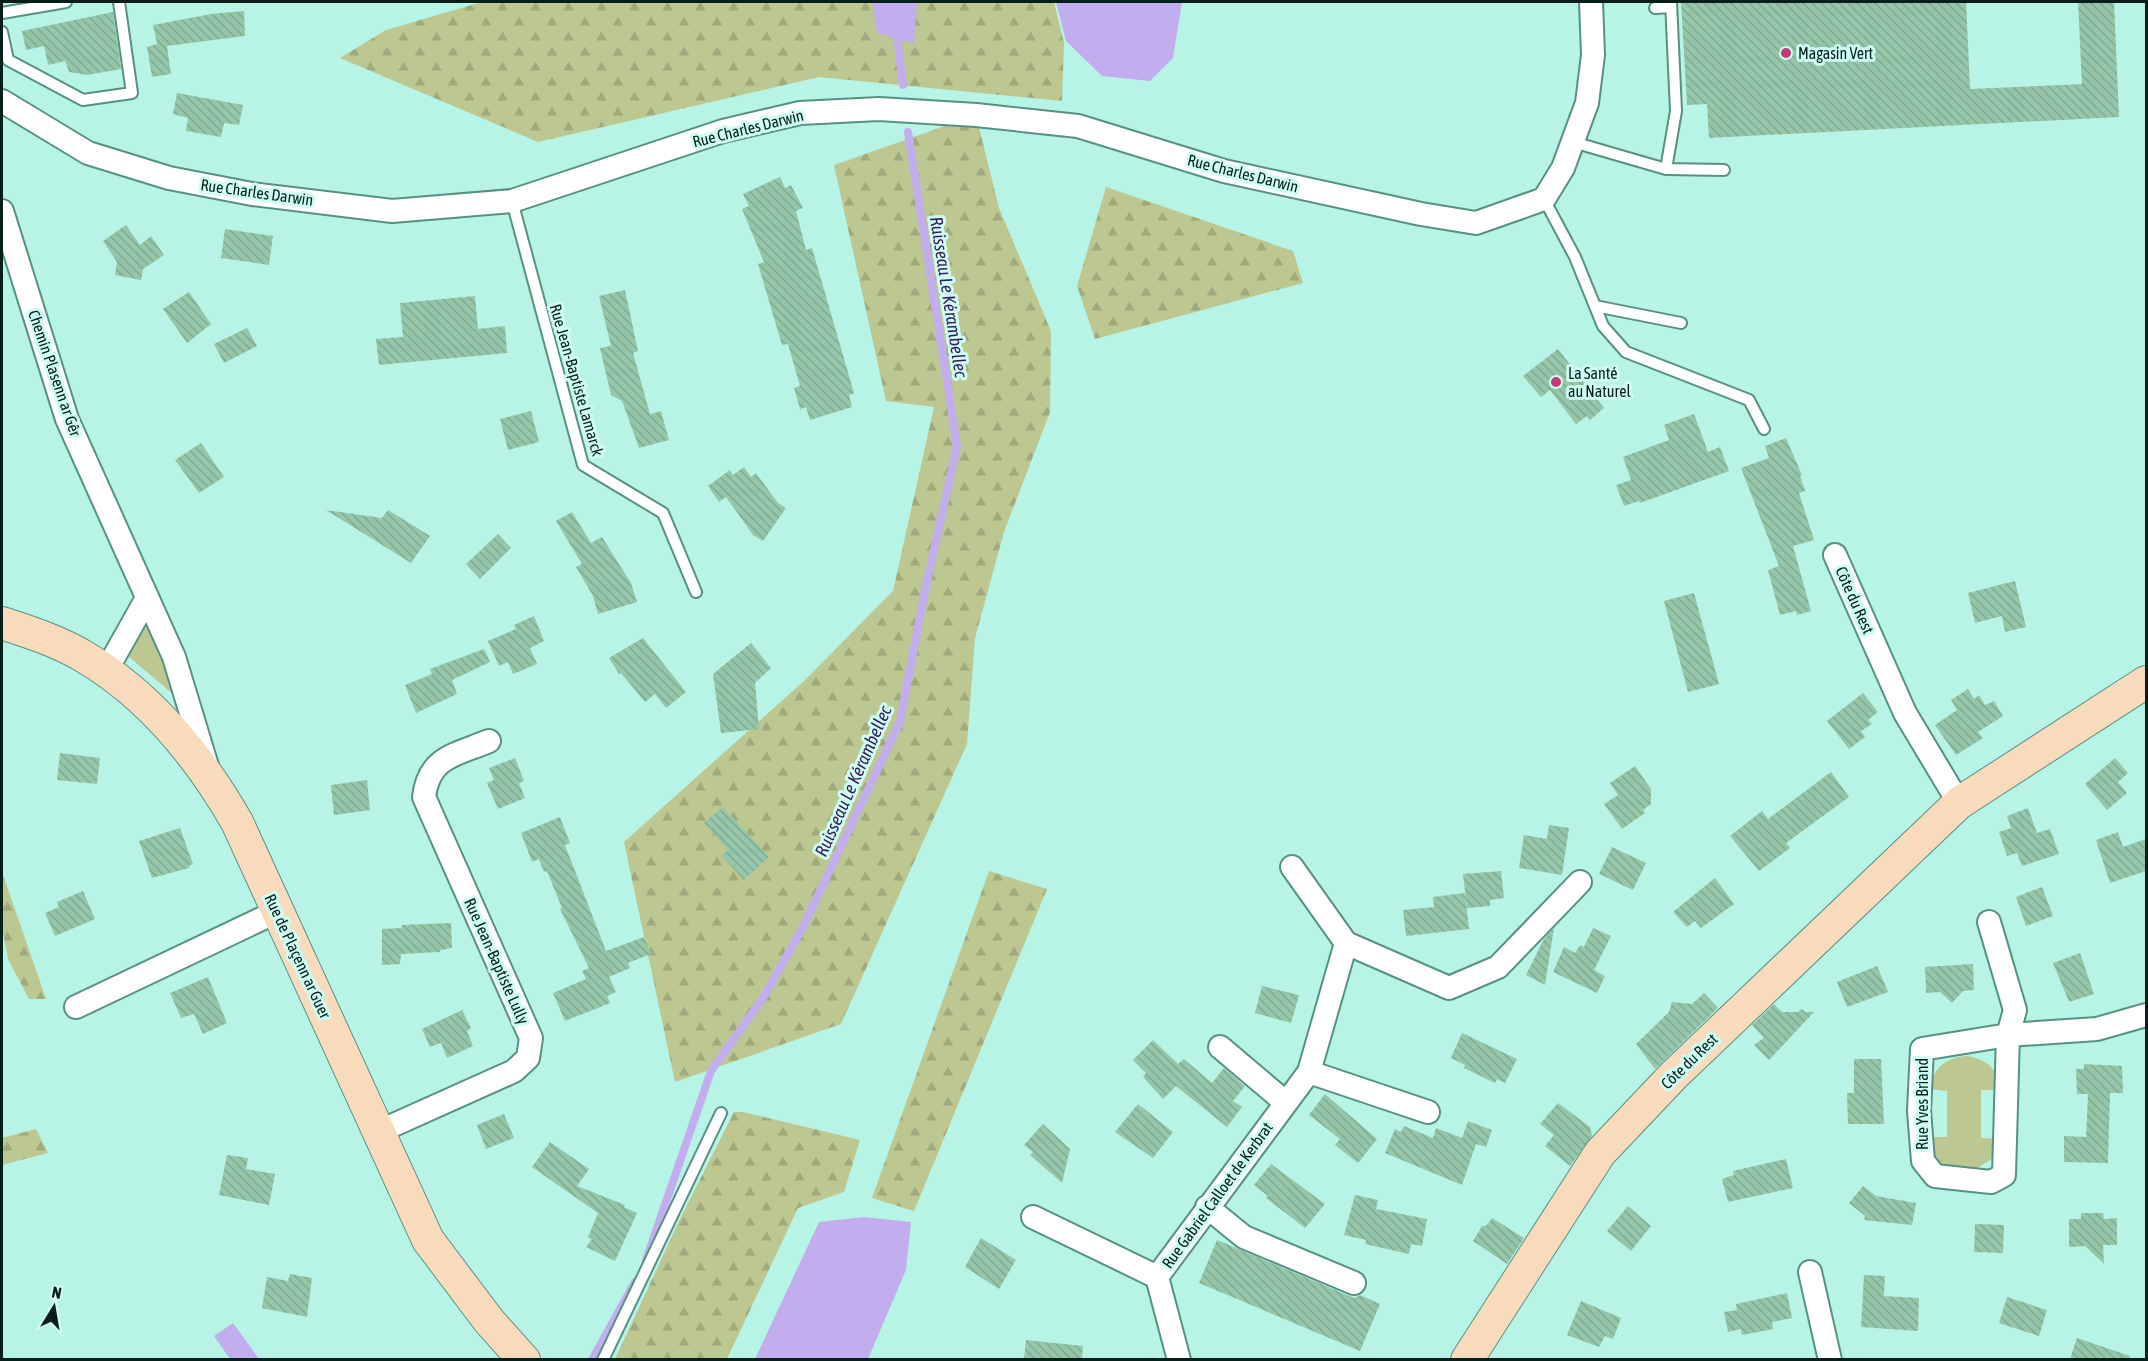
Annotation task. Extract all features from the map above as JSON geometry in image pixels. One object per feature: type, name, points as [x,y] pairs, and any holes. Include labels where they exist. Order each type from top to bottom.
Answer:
[{"type":"street","points":[[1544,199],[1563,168],[1587,103],[1593,55],[1591,2]]},
{"type":"street","name":"Rue Charles Darwin","points":[[2,101],[88,153],[169,178],[252,194],[392,211],[512,201],[723,131],[800,114],[879,109],[976,115],[1078,126],[1224,171],[1421,214],[1476,223],[1544,199]]},
{"type":"street","name":"Chemin Plasenn ar Gêr","points":[[2,211],[68,419],[174,657],[210,776]]},
{"type":"street","name":"Côte du Rest","points":[[1835,555],[1905,713],[1959,803]]},
{"type":"street","points":[[106,671],[147,598]]},
{"type":"street","name":"Rue de Plaçenn ar Guer","points":[[2,623],[82,655],[106,671],[151,707],[210,776],[237,822],[428,1240],[489,1321],[524,1359]]},
{"type":"street","name":"Côte du Rest","points":[[1467,1359],[1600,1153],[1674,1075],[1959,803],[2145,688]]},
{"type":"street","name":"Rue Jean-Baptiste Lully","points":[[378,1132],[514,1071],[528,1058],[531,1038],[424,797],[428,777],[439,762],[489,741]]},
{"type":"street","points":[[1292,867],[1346,943],[1449,988],[1498,967],[1580,882]]},
{"type":"street","points":[[76,1006],[278,911]]},
{"type":"street","name":"Rue Yves Briand","points":[[1989,922],[2015,1010],[2008,1035],[2004,1175],[1990,1182],[1935,1176],[1923,1161],[1919,1111],[1922,1049],[2008,1035],[2097,1029],[2146,1016]]},
{"type":"street","name":"Rue Gabriel Calloet de Kerbrat","points":[[1179,1359],[1157,1277],[1309,1072],[1346,943]]},
{"type":"street","points":[[1220,1047],[1285,1102]]},
{"type":"street","points":[[1309,1072],[1428,1112]]},
{"type":"street","points":[[1207,1207],[1244,1237],[1354,1283]]},
{"type":"street","points":[[1033,1217],[1157,1277]]},
{"type":"street","points":[[1810,1272],[1830,1359]]},
{"type":"lane","points":[[2,13],[66,2]]},
{"type":"lane","points":[[2,32],[8,60],[83,100],[132,93],[119,2]]},
{"type":"lane","points":[[1655,8],[1671,4],[1676,111],[1666,169]]},
{"type":"lane","points":[[1573,142],[1666,169],[1724,170]]},
{"type":"lane","points":[[1544,199],[1575,257],[1603,326],[1626,352],[1749,400],[1764,429]]},
{"type":"lane","name":"Rue Jean-Baptiste Lamarck","points":[[512,201],[583,465],[663,513],[696,592]]},
{"type":"lane","points":[[1595,306],[1681,323]]},
{"type":"lane","points":[[603,1359],[721,1113]]},
{"type":"green space","points":[[482,2],[751,2],[754,4],[754,2],[1054,2],[1064,43],[1062,101],[819,77],[538,142],[340,58],[386,30]]},
{"type":"green space","points":[[976,115],[999,208],[1051,331],[1050,412],[1004,532],[975,638],[967,744],[841,1024],[675,1082],[624,842],[804,681],[893,591],[934,407],[886,401],[834,165]]},
{"type":"green space","points":[[1106,187],[1293,251],[1303,283],[1095,339],[1077,286]]},
{"type":"green space","points":[[147,618],[180,700],[128,656]]},
{"type":"green space","points":[[989,871],[1047,889],[914,1211],[872,1198]]},
{"type":"green space","points":[[2,872],[46,999],[29,999],[8,959],[2,929]]},
{"type":"green space","points":[[1968,1056],[1981,1060],[1991,1067],[1997,1076],[2000,1090],[1981,1090],[1981,1138],[2000,1139],[1993,1158],[1971,1172],[1945,1168],[1934,1154],[1931,1137],[1947,1137],[1947,1091],[1929,1089],[1934,1075],[1942,1065],[1953,1058]]},
{"type":"green space","points":[[734,1112],[743,1112],[860,1140],[844,1192],[798,1208],[727,1359],[615,1359],[679,1221]]},
{"type":"green space","points":[[36,1129],[48,1153],[2,1165],[2,1138]]},
{"type":"shaded area","points":[[872,2],[917,2],[914,44],[877,33]]},
{"type":"shaded area","points":[[1056,2],[1182,2],[1173,58],[1150,81],[1102,76],[1066,41]]},
{"type":"shaded area","points":[[864,1217],[911,1222],[906,1270],[868,1359],[755,1359],[819,1222]]},
{"type":"shaded area","points":[[233,1323],[259,1359],[230,1359],[214,1336]]},
{"type":"building","points":[[1681,2],[1966,2],[1970,89],[2082,84],[2078,2],[2114,2],[2119,117],[1709,138],[1707,104],[1687,105]]},
{"type":"building","points":[[244,11],[245,36],[167,46],[171,74],[152,77],[147,47],[157,44],[153,25],[211,14]]},
{"type":"building","points":[[113,12],[121,69],[87,75],[69,72],[65,61],[48,65],[44,46],[26,50],[22,31]]},
{"type":"building","points":[[177,93],[243,105],[239,125],[224,123],[221,137],[186,131],[188,118],[173,114]]},
{"type":"building","points":[[780,177],[785,188],[791,185],[803,208],[796,211],[806,250],[812,248],[854,393],[849,395],[852,407],[810,420],[806,407],[800,409],[794,388],[800,386],[788,344],[782,345],[758,264],[764,262],[742,209],[749,206],[743,194]]},
{"type":"building","points":[[126,225],[140,245],[151,236],[164,255],[143,269],[141,280],[115,275],[117,262],[103,241]]},
{"type":"building","points":[[225,229],[273,236],[269,265],[221,258]]},
{"type":"building","points":[[625,290],[638,351],[633,353],[650,414],[661,411],[669,440],[639,448],[622,401],[611,395],[600,348],[611,346],[599,296]]},
{"type":"building","points":[[189,292],[211,324],[187,343],[163,309]]},
{"type":"building","points":[[475,296],[478,329],[505,326],[507,353],[379,365],[376,339],[403,337],[400,303]]},
{"type":"building","points":[[247,328],[257,346],[224,363],[214,344]]},
{"type":"building","name":"La Santé au Naturel","points":[[1558,349],[1604,408],[1590,420],[1587,416],[1576,424],[1550,390],[1541,397],[1523,376]]},
{"type":"building","points":[[531,411],[539,442],[508,450],[500,419]]},
{"type":"building","points":[[1694,414],[1708,452],[1720,447],[1729,471],[1640,503],[1639,501],[1624,506],[1616,485],[1631,480],[1623,457],[1669,440],[1664,425]]},
{"type":"building","points":[[1786,438],[1802,475],[1800,476],[1805,491],[1799,493],[1814,540],[1793,546],[1811,611],[1797,615],[1796,611],[1780,615],[1768,570],[1779,566],[1741,468],[1769,458],[1765,446]]},
{"type":"building","points":[[201,443],[224,477],[199,493],[175,460]]},
{"type":"building","points":[[744,467],[751,477],[756,473],[778,503],[786,508],[763,541],[753,535],[726,497],[719,502],[708,486],[730,470],[733,475]]},
{"type":"building","points":[[326,510],[382,518],[388,510],[430,536],[411,563]]},
{"type":"building","points":[[572,512],[591,543],[602,537],[631,583],[637,602],[598,614],[593,596],[576,567],[582,564],[556,521]]},
{"type":"building","points":[[498,534],[511,548],[480,579],[466,564]]},
{"type":"building","points":[[2015,581],[2026,627],[2005,632],[2002,616],[1975,623],[1968,593]]},
{"type":"building","points":[[1694,593],[1719,684],[1688,692],[1664,601]]},
{"type":"building","points":[[534,616],[544,641],[530,648],[537,664],[513,674],[508,662],[499,666],[488,641],[516,629],[514,625]]},
{"type":"building","points":[[643,638],[686,692],[666,708],[655,694],[645,702],[621,673],[619,674],[609,658]]},
{"type":"building","points":[[751,643],[771,668],[755,683],[759,729],[721,733],[713,674]]},
{"type":"building","points":[[484,649],[490,662],[452,680],[457,694],[416,713],[405,685],[432,674],[430,669]]},
{"type":"building","points":[[1968,689],[1974,699],[1979,695],[1985,705],[1994,701],[2003,716],[1978,732],[1983,738],[1956,755],[1935,725],[1957,710],[1951,700]]},
{"type":"building","points":[[1863,693],[1878,712],[1868,720],[1872,724],[1861,731],[1865,737],[1849,749],[1827,721]]},
{"type":"building","points":[[60,753],[100,758],[97,784],[57,780]]},
{"type":"building","points":[[515,758],[524,781],[519,783],[525,798],[498,809],[487,783],[494,780],[489,768]]},
{"type":"building","points":[[2115,758],[2128,773],[2118,782],[2127,793],[2107,810],[2085,784]]},
{"type":"building","points":[[1635,766],[1651,789],[1651,804],[1643,810],[1645,813],[1622,829],[1604,804],[1618,795],[1610,783]]},
{"type":"building","points":[[1831,772],[1849,797],[1786,843],[1790,848],[1759,871],[1730,836],[1762,811],[1768,819]]},
{"type":"building","points":[[367,780],[370,810],[334,815],[331,785]]},
{"type":"building","points":[[723,807],[769,857],[744,880],[721,855],[728,850],[704,823]]},
{"type":"building","points":[[2028,808],[2037,833],[2050,829],[2059,854],[2022,866],[2017,853],[2007,856],[1999,832],[2011,828],[2007,816]]},
{"type":"building","points":[[560,817],[570,843],[565,845],[606,951],[644,937],[651,954],[628,963],[630,968],[609,977],[616,992],[607,996],[610,1003],[565,1021],[553,993],[586,979],[582,971],[589,968],[560,909],[562,908],[547,871],[544,872],[539,859],[532,862],[521,833]]},
{"type":"building","points":[[1549,825],[1569,828],[1562,875],[1519,868],[1524,835],[1547,839]]},
{"type":"building","points":[[180,828],[193,864],[189,868],[152,878],[139,841]]},
{"type":"building","points":[[2118,832],[2123,847],[2146,839],[2146,871],[2110,883],[2096,840]]},
{"type":"building","points":[[1612,847],[1646,863],[1633,890],[1599,874]]},
{"type":"building","points":[[1501,871],[1504,898],[1490,900],[1490,906],[1467,908],[1463,874]]},
{"type":"building","points":[[1715,878],[1734,904],[1701,928],[1695,921],[1687,927],[1673,912]]},
{"type":"building","points":[[2042,887],[2053,916],[2026,926],[2016,897]]},
{"type":"building","points":[[83,891],[95,919],[55,936],[45,913],[59,907],[57,902]]},
{"type":"building","points":[[1465,893],[1469,929],[1406,936],[1403,910],[1434,907],[1433,897]]},
{"type":"building","points":[[451,923],[452,948],[440,950],[440,952],[401,954],[400,964],[382,965],[382,929],[401,928],[402,925]]},
{"type":"building","points":[[1554,928],[1545,985],[1526,975],[1544,939]]},
{"type":"building","points":[[1593,928],[1611,936],[1594,970],[1605,976],[1597,993],[1553,972],[1564,947],[1575,953],[1580,945],[1584,947]]},
{"type":"building","points":[[2080,953],[2094,994],[2069,1002],[2053,963]]},
{"type":"building","points":[[1973,964],[1974,990],[1963,991],[1952,1003],[1940,992],[1926,993],[1925,967]]},
{"type":"building","points":[[1877,966],[1888,992],[1847,1007],[1837,982]]},
{"type":"building","points":[[208,977],[227,1023],[203,1034],[194,1014],[181,1018],[170,993]]},
{"type":"building","points":[[1262,986],[1299,995],[1291,1023],[1255,1013]]},
{"type":"building","points":[[1704,993],[1718,1008],[1655,1069],[1636,1044],[1669,1012],[1672,1002],[1692,1004]]},
{"type":"building","points":[[1774,1004],[1782,1012],[1798,1012],[1802,1009],[1805,1012],[1814,1012],[1769,1060],[1754,1045],[1764,1038],[1752,1025]]},
{"type":"building","points":[[462,1010],[471,1028],[467,1031],[473,1046],[447,1058],[441,1043],[430,1047],[422,1029]]},
{"type":"building","points":[[1462,1033],[1517,1059],[1505,1083],[1497,1079],[1495,1083],[1464,1068],[1465,1065],[1451,1058]]},
{"type":"building","points":[[1153,1040],[1178,1064],[1184,1059],[1212,1083],[1224,1068],[1245,1086],[1233,1101],[1242,1107],[1227,1127],[1176,1086],[1163,1099],[1143,1077],[1146,1073],[1133,1060]]},
{"type":"building","points":[[1854,1059],[1881,1059],[1884,1124],[1848,1124],[1847,1093],[1854,1093]]},
{"type":"building","points":[[2084,1064],[2122,1066],[2123,1093],[2110,1093],[2108,1163],[2064,1162],[2064,1136],[2086,1137],[2088,1094],[2077,1094],[2076,1069],[2084,1069]]},
{"type":"building","points":[[1325,1094],[1377,1139],[1358,1163],[1335,1145],[1340,1139],[1309,1115]]},
{"type":"building","points":[[1558,1103],[1590,1127],[1592,1136],[1570,1166],[1545,1146],[1554,1135],[1540,1124]]},
{"type":"building","points":[[1138,1104],[1173,1132],[1153,1158],[1115,1132]]},
{"type":"building","points":[[504,1114],[514,1138],[486,1149],[477,1125]]},
{"type":"building","points":[[1468,1121],[1492,1130],[1486,1147],[1476,1144],[1462,1185],[1385,1153],[1395,1129],[1401,1132],[1404,1126],[1433,1138],[1436,1128],[1462,1138]]},
{"type":"building","points":[[1043,1124],[1070,1149],[1062,1183],[1030,1155],[1033,1152],[1024,1145]]},
{"type":"building","points":[[550,1142],[589,1169],[577,1186],[625,1205],[624,1207],[637,1213],[615,1261],[586,1247],[592,1239],[588,1237],[598,1213],[532,1167]]},
{"type":"building","points":[[227,1155],[248,1158],[246,1169],[275,1174],[269,1205],[219,1195]]},
{"type":"building","points":[[1786,1159],[1793,1188],[1728,1202],[1722,1179],[1734,1175],[1733,1171]]},
{"type":"building","points":[[1271,1164],[1325,1204],[1305,1228],[1266,1198],[1268,1196],[1254,1185]]},
{"type":"building","points":[[1863,1186],[1876,1196],[1916,1203],[1912,1225],[1864,1220],[1865,1216],[1849,1203]]},
{"type":"building","points":[[1355,1195],[1378,1200],[1376,1209],[1427,1219],[1422,1246],[1411,1244],[1409,1254],[1365,1244],[1366,1240],[1344,1235]]},
{"type":"building","points":[[1628,1206],[1651,1226],[1631,1251],[1607,1231]]},
{"type":"building","points":[[2081,1213],[2103,1213],[2104,1219],[2117,1218],[2117,1245],[2103,1245],[2104,1264],[2085,1246],[2069,1247],[2069,1219],[2081,1219]]},
{"type":"building","points":[[1492,1218],[1524,1238],[1507,1264],[1473,1241],[1482,1226],[1486,1226]]},
{"type":"building","points":[[1975,1224],[2004,1225],[2003,1253],[1974,1252]]},
{"type":"building","points":[[981,1238],[1016,1260],[999,1289],[965,1267]]},
{"type":"building","points":[[1217,1240],[1354,1298],[1360,1295],[1380,1304],[1360,1351],[1199,1283]]},
{"type":"building","points":[[290,1274],[312,1278],[307,1317],[262,1308],[267,1277],[288,1281]]},
{"type":"building","points":[[1864,1275],[1885,1276],[1884,1296],[1919,1298],[1918,1331],[1861,1327]]},
{"type":"building","points":[[1787,1293],[1792,1318],[1772,1322],[1773,1329],[1742,1335],[1741,1329],[1728,1332],[1724,1312],[1737,1310],[1736,1304]]},
{"type":"building","points":[[2007,1297],[2047,1310],[2039,1336],[1999,1323]]},
{"type":"building","points":[[1581,1301],[1621,1318],[1613,1339],[1605,1336],[1599,1347],[1567,1335]]},
{"type":"building","points":[[2077,1338],[2130,1356],[2130,1359],[2070,1359]]},
{"type":"building","points":[[1026,1340],[1083,1346],[1082,1359],[1024,1359]]},
{"type":"waterway","name":"Ruisseau Le Kérambellec","points":[[896,30],[903,85]]},
{"type":"waterway","name":"Ruisseau Le Kérambellec","points":[[646,1260],[711,1071],[763,998],[803,927],[900,722],[924,595],[957,446],[908,132]]},
{"type":"waterway","name":"Ruisseau Le Kérambellec","points":[[592,1360],[635,1282]]},
{"type":"place","name":"Magasin Vert","points":[[1786,53]]},
{"type":"place","name":"La Santé au Naturel","points":[[1556,382]]}]
